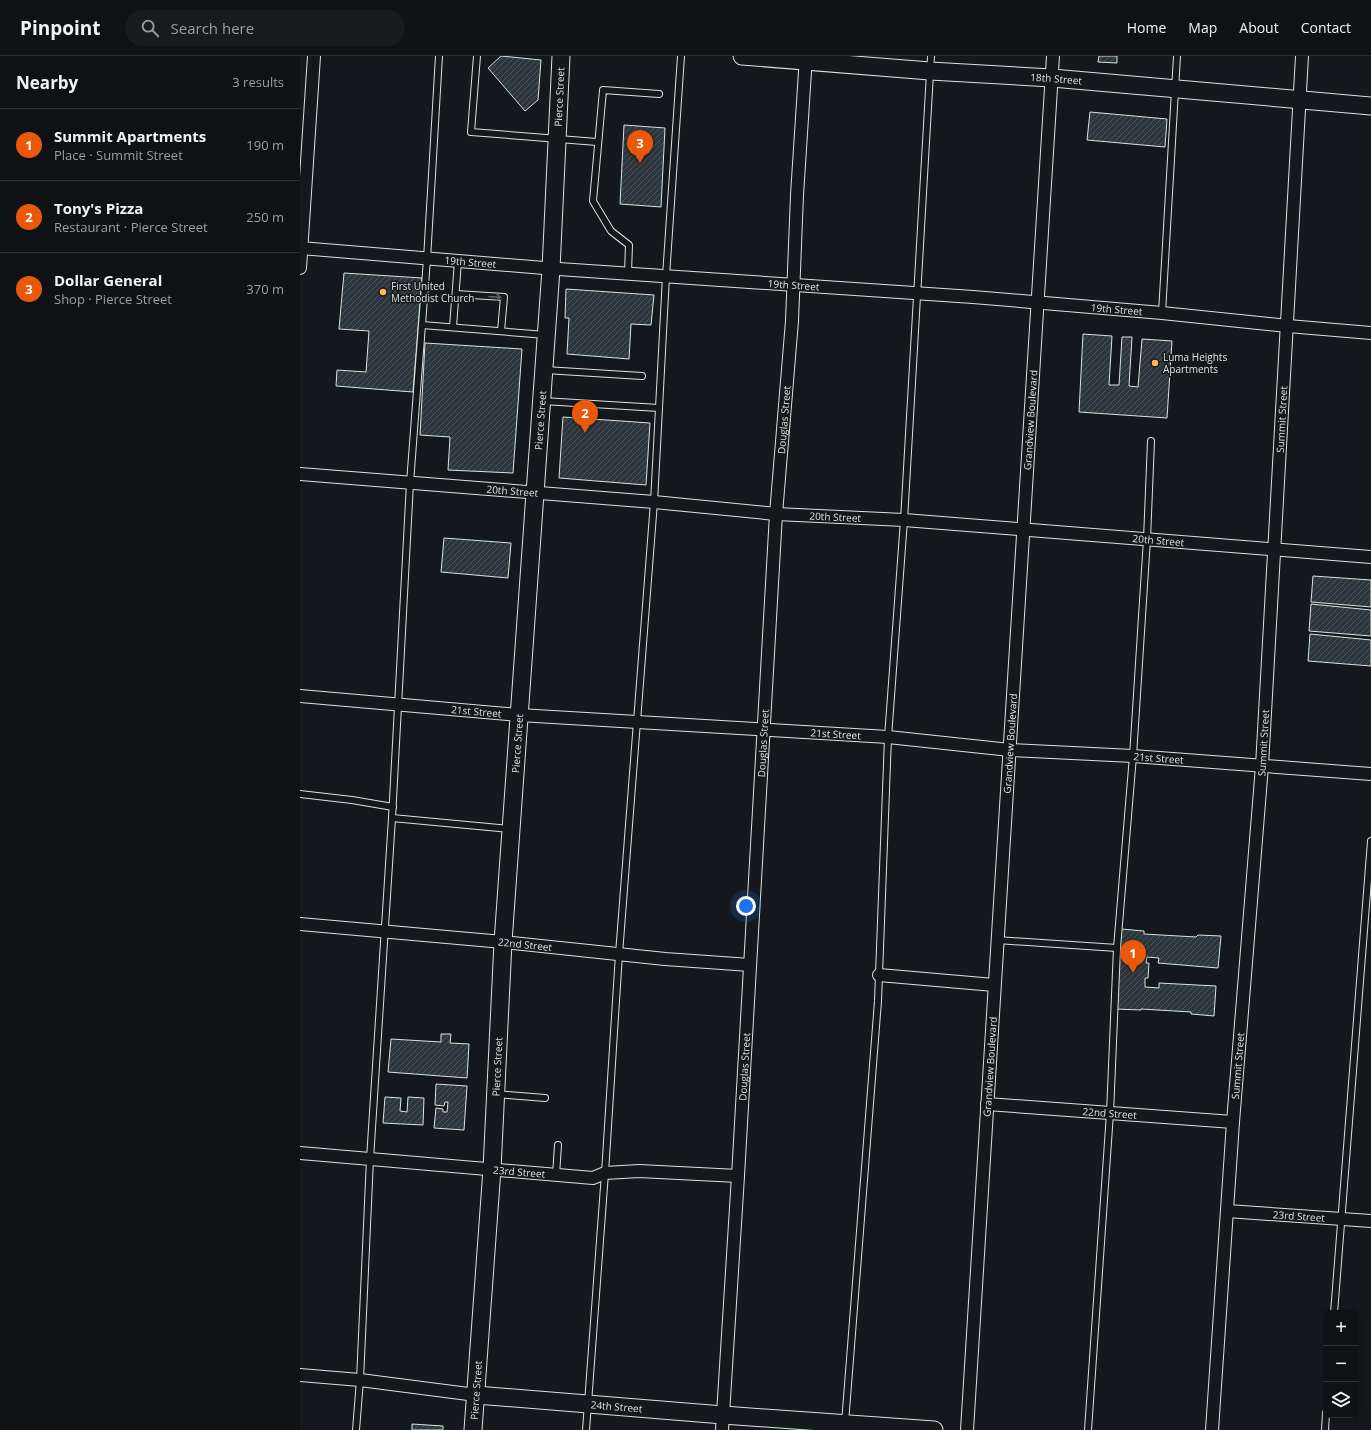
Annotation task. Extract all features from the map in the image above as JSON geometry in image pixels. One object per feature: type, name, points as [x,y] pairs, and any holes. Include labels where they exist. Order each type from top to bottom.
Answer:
[{"type":"main road","name":"Pierce Street","points":[[473,1430],[492,1169],[503,942],[551,269],[561,56]]},
{"type":"main road","name":"18th Street","points":[[742,56],[931,63],[1052,78],[1371,106]]},
{"type":"main road","name":"24th Street","points":[[476,1395],[587,1404],[723,1423],[845,1423],[934,1430]]},
{"type":"street","points":[[300,268],[314,56]]},
{"type":"street","name":"Grandview Boulevard","points":[[967,1430],[1053,56]]},
{"type":"street","name":"Summit Street","points":[[1212,1430],[1233,1122],[1262,766],[1288,326],[1302,56]]},
{"type":"street","name":"Douglas Street","points":[[723,1423],[776,514],[792,321],[797,195],[806,58]]},
{"type":"street","name":"19th Street","points":[[301,248],[551,269],[628,273],[1038,302],[1371,333]]},
{"type":"street","name":"20th Street","points":[[300,474],[535,492],[776,514],[904,520],[1371,557]]},
{"type":"street","name":"21st Street","points":[[300,696],[519,715],[888,737],[1010,750],[1133,756],[1371,774]]},
{"type":"street","name":"22nd Street","points":[[300,924],[503,942],[665,959],[750,965]]},
{"type":"street","points":[[879,976],[994,985]]},
{"type":"street","name":"22nd Street","points":[[987,1104],[1233,1122]]},
{"type":"street","name":"23rd Street","points":[[300,1153],[593,1178],[605,1173],[639,1171],[738,1176]]},
{"type":"street","name":"23rd Street","points":[[1227,1211],[1371,1220]]},
{"type":"street","name":"24th Street","points":[[300,1375],[360,1380],[476,1395]]},
{"type":"lane","points":[[356,1430],[360,1380],[370,1159],[399,705],[410,483],[427,259],[439,56]]},
{"type":"lane","points":[[477,56],[471,132],[598,142]]},
{"type":"lane","points":[[586,1430],[654,502],[666,276],[681,56]]},
{"type":"lane","points":[[1162,313],[1177,56]]},
{"type":"lane","points":[[845,1423],[879,976],[888,737],[904,520],[931,63]]},
{"type":"lane","points":[[628,273],[629,245],[611,231],[593,201],[603,90],[659,94]]},
{"type":"lane","points":[[453,327],[458,261]]},
{"type":"lane","points":[[456,294],[504,298],[502,331]]},
{"type":"lane","points":[[422,325],[546,335]]},
{"type":"lane","points":[[543,370],[642,376]]},
{"type":"lane","points":[[541,401],[659,408]]},
{"type":"lane","points":[[1088,1430],[1110,1113],[1117,948],[1133,756],[1147,539],[1150,441]]},
{"type":"lane","points":[[300,794],[352,800],[393,807]]},
{"type":"lane","points":[[392,818],[511,830]]},
{"type":"lane","points":[[1334,1310],[1371,841]]},
{"type":"lane","points":[[997,940],[1117,948]]},
{"type":"lane","points":[[496,1094],[545,1098]]},
{"type":"lane","points":[[556,1175],[558,1145]]},
{"type":"lane","points":[[1325,1430],[1326,1418]]},
{"type":"building","points":[[501,56],[541,60],[538,100],[525,111],[488,68]]},
{"type":"building","points":[[1099,56],[1117,56],[1117,63],[1098,62]]},
{"type":"building","points":[[1090,112],[1167,119],[1165,147],[1087,140]]},
{"type":"building","points":[[624,125],[665,128],[661,207],[620,204]]},
{"type":"building","points":[[344,273],[422,278],[413,392],[336,386],[337,370],[366,372],[369,331],[339,329]]},
{"type":"building","points":[[566,289],[654,295],[651,325],[631,324],[629,359],[567,354],[569,318],[565,318]]},
{"type":"building","name":"Luma Heights Apartments","points":[[1083,334],[1112,336],[1109,385],[1119,385],[1122,337],[1132,337],[1129,386],[1138,387],[1142,339],[1172,341],[1167,418],[1079,412]]},
{"type":"building","points":[[425,343],[522,349],[513,473],[448,470],[450,437],[420,435]]},
{"type":"building","points":[[563,417],[650,423],[646,485],[559,478]]},
{"type":"building","points":[[444,538],[511,543],[508,578],[441,572]]},
{"type":"building","points":[[1313,576],[1371,580],[1371,607],[1311,602]]},
{"type":"building","points":[[1311,604],[1371,610],[1371,636],[1309,631]]},
{"type":"building","points":[[1310,634],[1371,640],[1371,666],[1308,661]]},
{"type":"building","points":[[1121,929],[1144,931],[1144,934],[1196,937],[1198,935],[1221,936],[1218,968],[1158,963],[1159,958],[1147,957],[1146,963],[1149,963],[1148,978],[1145,978],[1145,987],[1159,988],[1159,983],[1216,986],[1214,1016],[1191,1014],[1191,1012],[1116,1009]]},
{"type":"building","points":[[441,1034],[451,1034],[450,1043],[469,1044],[467,1078],[388,1072],[391,1039],[441,1042]]},
{"type":"building","points":[[436,1084],[467,1086],[464,1130],[434,1128],[436,1108],[443,1109],[443,1112],[447,1112],[448,1102],[445,1102],[444,1106],[435,1105]]},
{"type":"building","points":[[385,1097],[401,1098],[400,1111],[407,1112],[408,1097],[424,1098],[423,1125],[383,1123]]},
{"type":"building","points":[[412,1424],[443,1426],[443,1430],[412,1430]]},
{"type":"place","name":"Dollar General","points":[[640,163]]},
{"type":"place","name":"First United Methodist Church","points":[[383,292]]},
{"type":"place","name":"Luma Heights Apartments","points":[[1155,363]]},
{"type":"place","name":"Tony's Pizza","points":[[585,433]]},
{"type":"place","name":"Summit Apartments","points":[[1133,973]]}]
